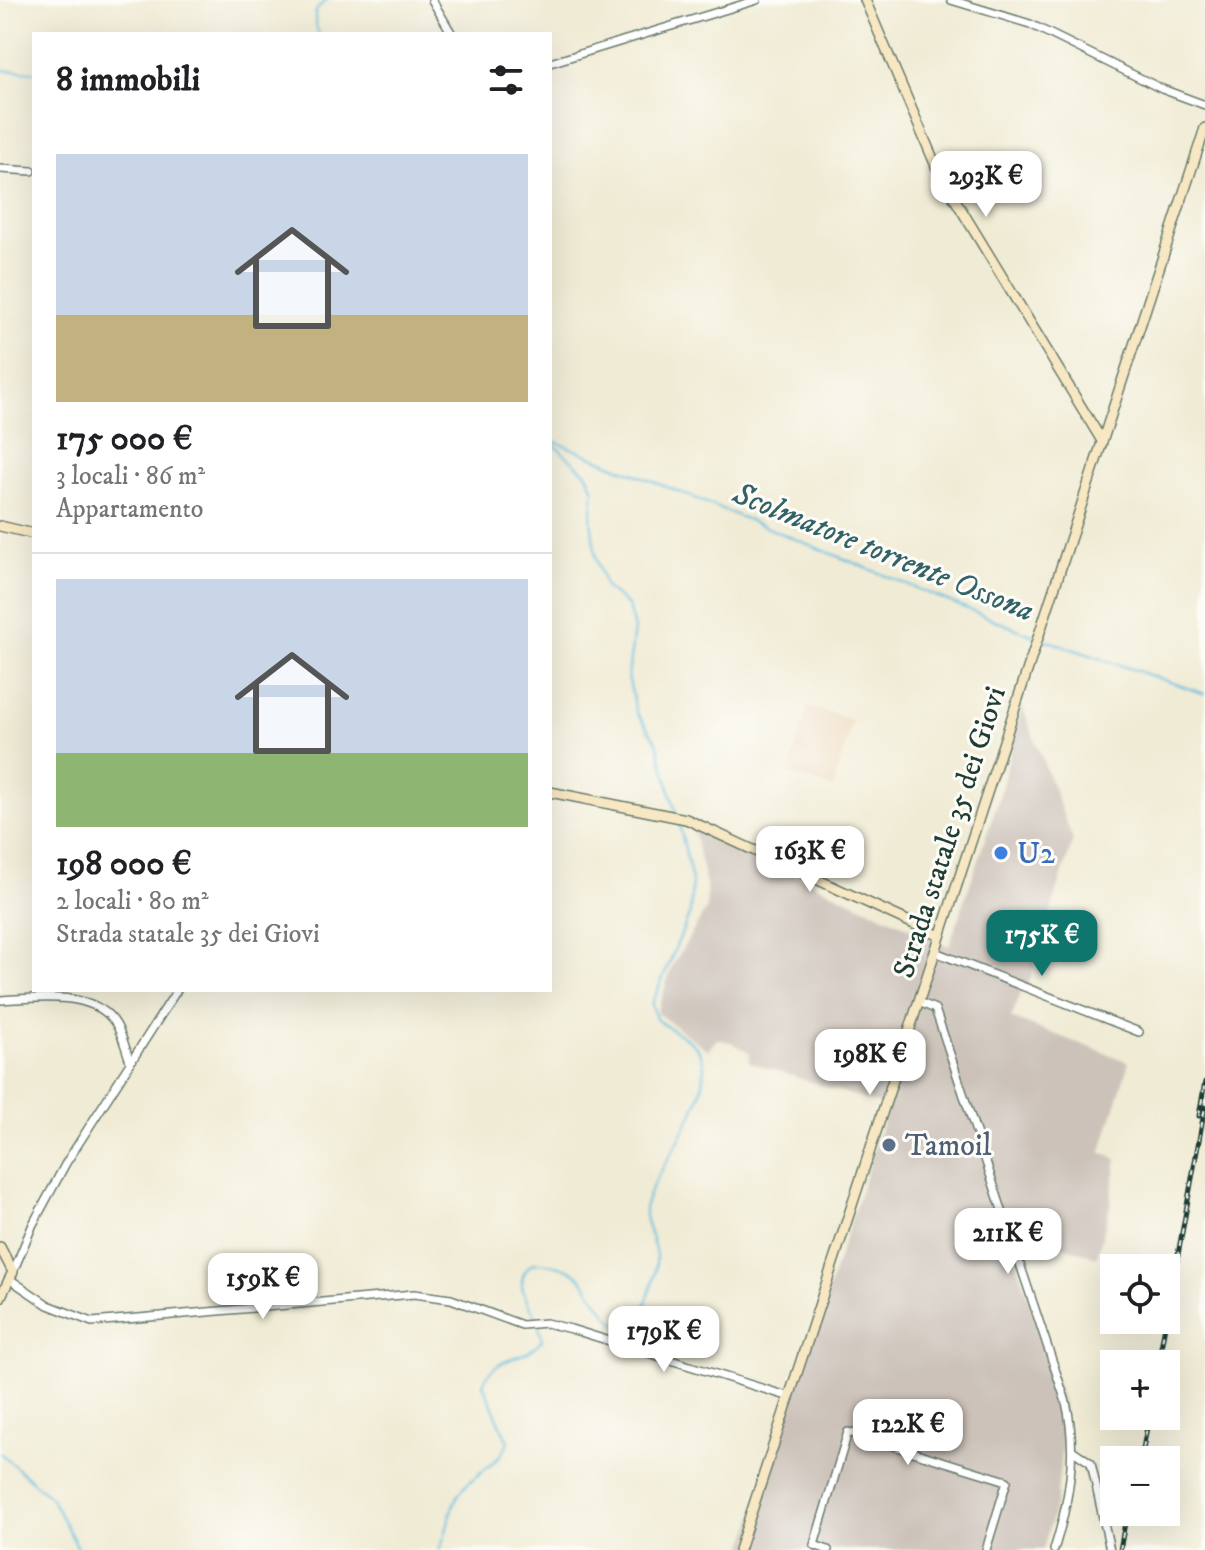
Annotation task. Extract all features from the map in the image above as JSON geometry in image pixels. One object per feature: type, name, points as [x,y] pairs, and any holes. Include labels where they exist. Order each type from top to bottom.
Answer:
[{"type":"main road","points":[[865,0],[939,173],[1102,441]]},
{"type":"main road","name":"Strada statale 35 dei Giovi","points":[[739,1550],[1205,128]]},
{"type":"main road","points":[[0,526],[32,534]]},
{"type":"main road","points":[[552,792],[686,819],[940,936]]},
{"type":"main road","points":[[0,1247],[12,1276],[0,1298]]},
{"type":"street","points":[[432,0],[451,32]]},
{"type":"street","points":[[552,62],[757,0]]},
{"type":"street","points":[[951,0],[1030,24],[1162,89],[1205,105]]},
{"type":"street","points":[[0,169],[32,171]]},
{"type":"street","points":[[935,952],[1139,1032]]},
{"type":"street","points":[[176,992],[66,1163],[33,1224],[12,1276],[48,1305],[92,1322],[414,1294],[451,1299],[499,1319],[532,1325],[546,1323],[790,1397]]},
{"type":"street","points":[[0,1000],[54,995],[103,1011],[114,1022],[130,1061]]},
{"type":"street","points":[[919,1002],[935,1009],[1066,1402],[1073,1432],[1072,1450],[1064,1517],[1054,1550]]},
{"type":"street","points":[[828,1550],[814,1545],[848,1432],[1007,1481],[986,1550]]},
{"type":"street","points":[[1072,1450],[1091,1463],[1110,1550]]},
{"type":"shaded area","points":[[808,706],[853,720],[833,788],[788,774]]},
{"type":"shaded area","points":[[1022,706],[1073,840],[1028,986],[1024,985],[1011,1018],[1129,1062],[1101,1153],[1117,1159],[1110,1206],[1097,1257],[1005,1227],[1065,1410],[1057,1499],[1043,1550],[743,1550],[888,1107],[749,1062],[750,1053],[733,1043],[717,1039],[708,1050],[657,1013],[672,966],[707,908],[706,885],[693,828],[949,946],[999,798]]},
{"type":"waterway","points":[[318,32],[315,15],[327,0]]},
{"type":"waterway","points":[[0,70],[32,72]]},
{"type":"waterway","name":"Scolmatore torrente Ossona","points":[[552,440],[1034,636]]},
{"type":"waterway","points":[[552,443],[587,474],[594,490],[591,520],[596,558],[605,587],[628,606],[634,629],[628,676],[636,712],[657,742],[676,813]]},
{"type":"waterway","name":"Scolmatore torrente Ossona","points":[[1040,638],[1205,694]]},
{"type":"waterway","points":[[538,1320],[522,1283],[526,1269],[533,1263],[552,1264],[570,1270],[586,1284],[613,1321],[632,1329],[639,1323],[653,1283],[656,1258],[645,1207],[654,1184],[688,1123],[703,1081],[703,1062],[696,1047],[656,1019],[652,1004],[690,913],[692,881],[679,823]]},
{"type":"waterway","points":[[439,1550],[457,1497],[467,1484],[499,1457],[508,1442],[483,1384],[494,1368],[527,1352],[542,1340],[539,1326]]},
{"type":"waterway","points":[[0,1453],[51,1498],[79,1550]]},
{"type":"railway","points":[[1199,1116],[1205,1082]]},
{"type":"railway","points":[[1161,1350],[1205,1107]]},
{"type":"railway","points":[[1144,1446],[1146,1430]]},
{"type":"railway","points":[[1120,1550],[1124,1526]]},
{"type":"place","name":"U2","points":[[1001,853]]},
{"type":"place","name":"Tamoil","points":[[889,1145]]}]
